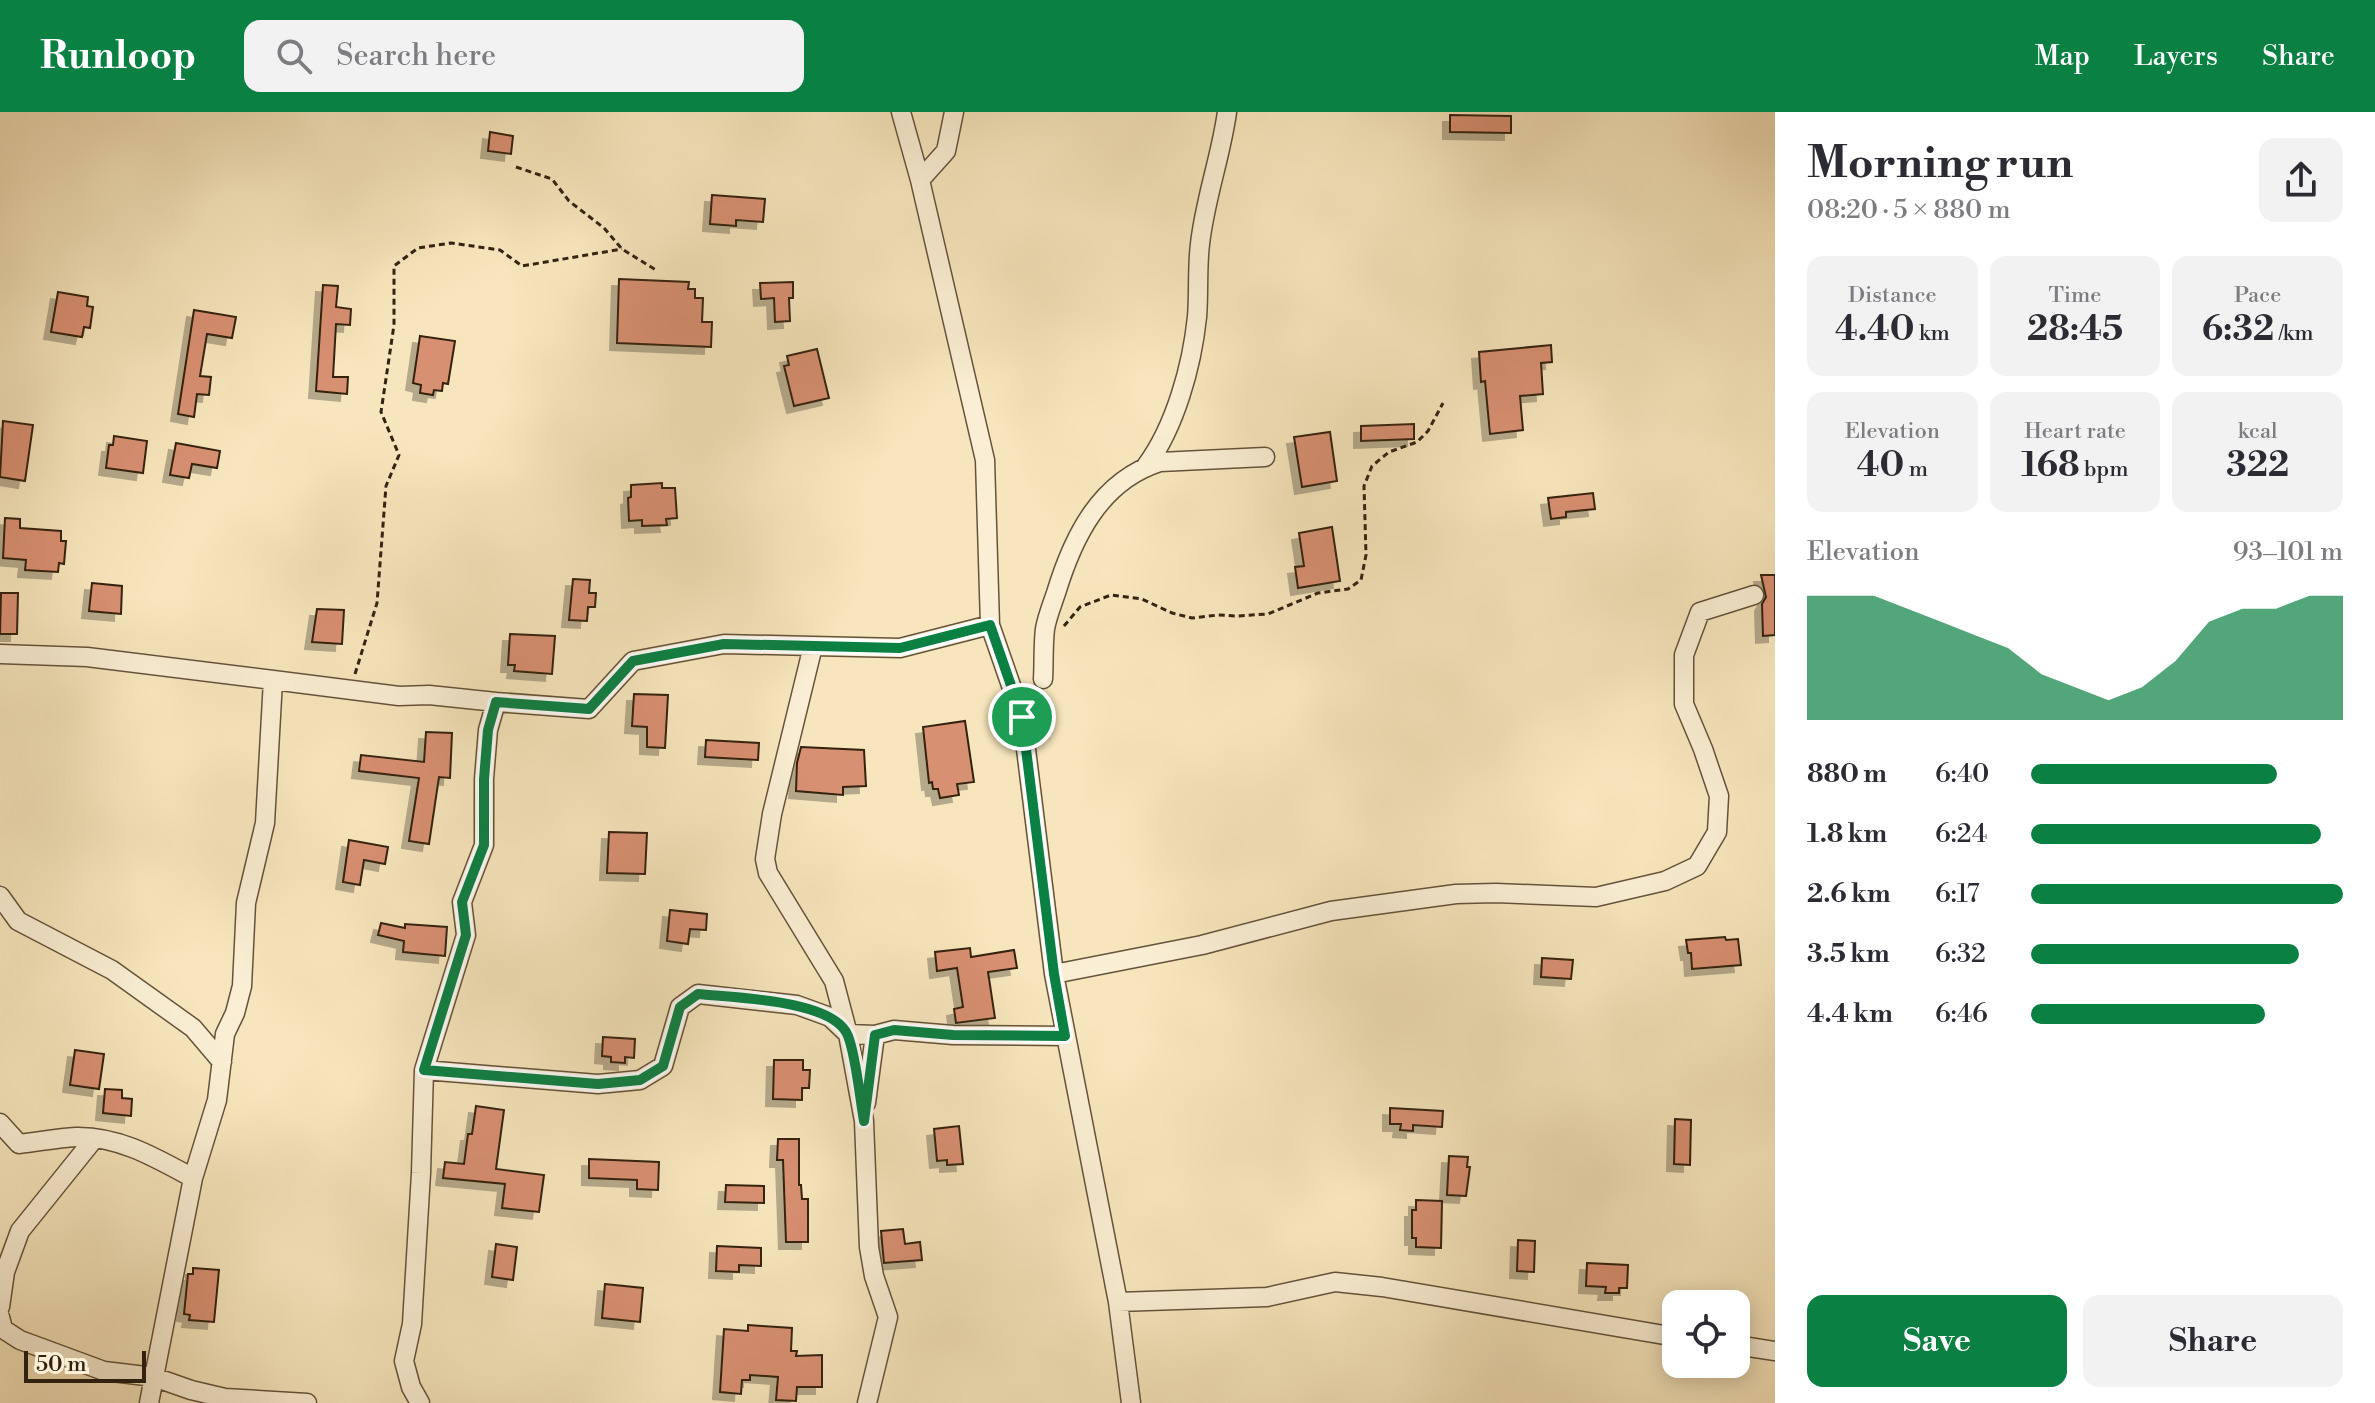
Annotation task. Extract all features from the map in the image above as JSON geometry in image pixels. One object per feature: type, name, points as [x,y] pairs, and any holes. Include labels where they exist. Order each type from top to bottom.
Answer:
[{"type":"street","points":[[901,112],[920,180],[985,460],[990,625],[1022,717],[1054,974],[1118,1302],[1131,1403]]},
{"type":"street","points":[[920,180],[946,151],[954,112]]},
{"type":"street","points":[[1043,679],[1045,627],[1079,530],[1106,496],[1146,466],[1168,430],[1178,402],[1197,320],[1200,243],[1227,112]]},
{"type":"street","points":[[1146,466],[1173,461],[1265,457]]},
{"type":"street","points":[[1054,974],[1202,945],[1331,911],[1456,894],[1596,897],[1665,881],[1697,866],[1717,832],[1719,796],[1684,704],[1684,655],[1700,612],[1754,595]]},
{"type":"street","points":[[0,654],[87,657],[399,696],[429,695],[589,709],[633,661],[724,644],[900,648],[990,625]]},
{"type":"street","points":[[813,646],[772,814],[765,859],[768,873],[834,981],[848,1034],[864,1121],[869,1247],[874,1276],[888,1317],[867,1403]]},
{"type":"street","points":[[149,1403],[193,1178],[217,1100],[225,1034],[235,1013],[242,986],[246,903],[265,823],[273,680]]},
{"type":"street","points":[[420,1403],[411,1387],[404,1361],[412,1324],[424,1070],[466,935],[462,902],[484,845],[487,742],[496,702]]},
{"type":"street","points":[[0,896],[18,921],[112,970],[193,1028],[222,1062]]},
{"type":"street","points":[[424,1070],[598,1084],[640,1080],[663,1066],[680,1007],[698,994],[797,1005],[830,1017],[848,1034],[875,1035],[894,1030],[953,1035],[1065,1036]]},
{"type":"street","points":[[864,1121],[875,1035]]},
{"type":"street","points":[[3,1132],[19,1144],[78,1137],[120,1142],[193,1178]]},
{"type":"street","points":[[0,1307],[5,1272],[20,1231],[94,1139]]},
{"type":"street","points":[[1118,1302],[1267,1297],[1335,1282],[1382,1287],[1662,1335]]},
{"type":"street","points":[[0,1317],[3,1329],[20,1340],[104,1371],[154,1377],[225,1398],[307,1403]]},
{"type":"street","points":[[1750,1347],[1775,1351]]},
{"type":"path","points":[[516,167],[552,179],[569,201],[604,228],[622,249],[656,270]]},
{"type":"path","points":[[350,689],[377,603],[386,486],[399,455],[381,412],[394,325],[394,266],[418,248],[451,243],[500,250],[522,266],[622,249]]},
{"type":"path","points":[[1061,634],[1065,624],[1080,607],[1111,595],[1142,599],[1172,613],[1192,618],[1268,614],[1318,593],[1348,589],[1361,580],[1366,555],[1364,486],[1372,466],[1389,452],[1417,442],[1428,431],[1443,403]]},
{"type":"building","points":[[1450,115],[1511,116],[1511,133],[1450,132]]},
{"type":"building","points":[[490,132],[513,136],[511,154],[488,151]]},
{"type":"building","points":[[712,195],[765,199],[763,222],[736,220],[736,226],[710,224]]},
{"type":"building","points":[[619,279],[689,282],[688,289],[695,289],[695,298],[703,298],[702,322],[712,322],[711,347],[617,343]]},
{"type":"building","points":[[793,282],[793,298],[789,298],[790,321],[775,322],[774,298],[761,299],[760,283]]},
{"type":"building","points":[[323,285],[338,286],[336,307],[351,309],[350,325],[336,324],[333,377],[348,377],[347,394],[316,391]]},
{"type":"building","points":[[58,292],[88,297],[87,306],[93,307],[90,328],[84,327],[82,337],[51,332]]},
{"type":"building","points":[[194,310],[236,317],[232,338],[207,334],[200,376],[211,377],[209,395],[197,394],[194,417],[178,414]]},
{"type":"building","points":[[420,336],[455,341],[448,384],[443,383],[442,391],[434,390],[433,395],[420,393],[421,385],[413,383]]},
{"type":"building","points":[[1551,345],[1552,362],[1541,363],[1543,394],[1520,396],[1523,430],[1490,434],[1479,352]]},
{"type":"building","points":[[817,349],[829,398],[794,406],[784,366],[789,365],[787,356]]},
{"type":"building","points":[[3,421],[33,425],[25,481],[0,477]]},
{"type":"building","points":[[1414,424],[1414,439],[1361,441],[1361,426]]},
{"type":"building","points":[[1330,432],[1337,481],[1302,487],[1294,437]]},
{"type":"building","points":[[114,436],[147,441],[143,473],[106,468],[109,445],[113,445]]},
{"type":"building","points":[[176,443],[220,451],[217,468],[192,464],[189,478],[170,475]]},
{"type":"building","points":[[662,483],[662,488],[675,488],[677,518],[666,519],[667,525],[642,526],[642,520],[629,521],[631,485]]},
{"type":"building","points":[[1593,493],[1595,509],[1566,512],[1566,517],[1551,519],[1548,498]]},
{"type":"building","points":[[5,518],[20,519],[20,528],[61,531],[61,541],[66,541],[64,564],[59,563],[58,572],[25,570],[26,560],[3,558]]},
{"type":"building","points":[[1332,527],[1340,581],[1298,588],[1295,567],[1304,566],[1299,533]]},
{"type":"building","points":[[1761,575],[1775,575],[1775,635],[1763,636],[1762,604],[1766,597]]},
{"type":"building","points":[[573,579],[590,580],[589,593],[596,593],[595,607],[588,607],[587,621],[569,620]]},
{"type":"building","points":[[92,583],[122,586],[121,614],[89,611]]},
{"type":"building","points":[[1,593],[18,593],[17,634],[0,634]]},
{"type":"building","points":[[317,609],[344,610],[342,644],[312,642]]},
{"type":"building","points":[[510,634],[555,636],[552,674],[514,671],[515,665],[508,665]]},
{"type":"building","points":[[634,694],[668,695],[665,748],[647,747],[647,727],[632,726]]},
{"type":"building","points":[[965,721],[974,782],[957,784],[959,795],[940,798],[938,789],[933,789],[932,782],[929,783],[923,727]]},
{"type":"building","points":[[426,732],[452,733],[450,778],[439,777],[429,844],[409,841],[419,778],[359,771],[361,755],[424,762]]},
{"type":"building","points":[[706,740],[759,743],[758,760],[705,757]]},
{"type":"building","points":[[801,747],[864,750],[866,786],[843,787],[843,795],[796,791]]},
{"type":"building","points":[[609,832],[647,833],[645,874],[607,873]]},
{"type":"building","points":[[349,840],[388,847],[385,864],[364,860],[360,885],[343,882]]},
{"type":"building","points":[[670,910],[707,914],[706,930],[690,929],[688,944],[667,941]]},
{"type":"building","points":[[381,923],[405,928],[405,924],[447,927],[445,956],[403,952],[404,941],[378,935]]},
{"type":"building","points":[[1725,937],[1726,940],[1738,939],[1741,965],[1692,969],[1686,940]]},
{"type":"building","points":[[970,948],[971,957],[1014,950],[1017,968],[988,972],[995,1018],[956,1023],[954,1009],[963,1007],[957,968],[937,971],[935,952]]},
{"type":"building","points":[[1542,958],[1573,960],[1571,979],[1541,977]]},
{"type":"building","points":[[603,1037],[635,1039],[634,1058],[625,1057],[625,1063],[611,1062],[611,1057],[602,1056]]},
{"type":"building","points":[[75,1050],[104,1054],[99,1089],[70,1085]]},
{"type":"building","points":[[774,1060],[803,1060],[803,1070],[810,1070],[809,1088],[802,1088],[802,1100],[773,1099]]},
{"type":"building","points":[[105,1089],[122,1090],[122,1098],[132,1099],[131,1116],[103,1113]]},
{"type":"building","points":[[476,1106],[504,1110],[496,1169],[544,1175],[539,1212],[502,1208],[505,1184],[443,1178],[445,1162],[464,1164]]},
{"type":"building","points":[[1390,1108],[1443,1111],[1442,1127],[1413,1125],[1413,1131],[1400,1130],[1401,1124],[1390,1124]]},
{"type":"building","points":[[1675,1119],[1691,1120],[1690,1165],[1674,1164]]},
{"type":"building","points":[[959,1126],[963,1164],[947,1165],[947,1160],[937,1161],[934,1129]]},
{"type":"building","points":[[778,1139],[799,1139],[799,1185],[802,1199],[808,1199],[808,1242],[786,1242],[783,1160],[777,1160]]},
{"type":"building","points":[[1449,1156],[1468,1157],[1467,1167],[1470,1167],[1466,1196],[1447,1195]]},
{"type":"building","points":[[589,1159],[659,1162],[658,1190],[637,1189],[637,1180],[589,1178]]},
{"type":"building","points":[[726,1185],[764,1186],[764,1203],[725,1202]]},
{"type":"building","points":[[1416,1200],[1442,1201],[1441,1248],[1416,1247],[1416,1238],[1412,1238],[1412,1210],[1416,1210]]},
{"type":"building","points":[[903,1229],[905,1244],[920,1242],[922,1260],[884,1263],[881,1231]]},
{"type":"building","points":[[1518,1240],[1535,1241],[1534,1272],[1517,1271]]},
{"type":"building","points":[[496,1244],[517,1247],[513,1280],[492,1277]]},
{"type":"building","points":[[717,1246],[761,1248],[761,1266],[739,1265],[739,1272],[716,1271]]},
{"type":"building","points":[[1587,1263],[1628,1265],[1627,1288],[1619,1288],[1619,1293],[1605,1293],[1606,1287],[1586,1286]]},
{"type":"building","points":[[193,1268],[219,1270],[214,1322],[189,1320],[190,1315],[184,1314],[188,1274],[193,1274]]},
{"type":"building","points":[[605,1284],[643,1288],[640,1322],[602,1318]]},
{"type":"building","points":[[748,1325],[792,1328],[791,1351],[797,1351],[796,1356],[822,1355],[822,1387],[797,1387],[796,1401],[776,1400],[778,1377],[750,1375],[750,1380],[742,1380],[741,1394],[720,1392],[724,1329],[748,1331]]},
{"type":"route","points":[[990,625],[1022,717],[1054,974],[1065,1036],[953,1035],[894,1030],[875,1035],[864,1121],[848,1034],[830,1017],[797,1005],[698,994],[680,1007],[663,1066],[640,1080],[598,1084],[424,1070],[466,935],[462,902],[484,845],[488,730],[496,702],[589,709],[633,661],[724,644],[900,648],[990,625]]}]
